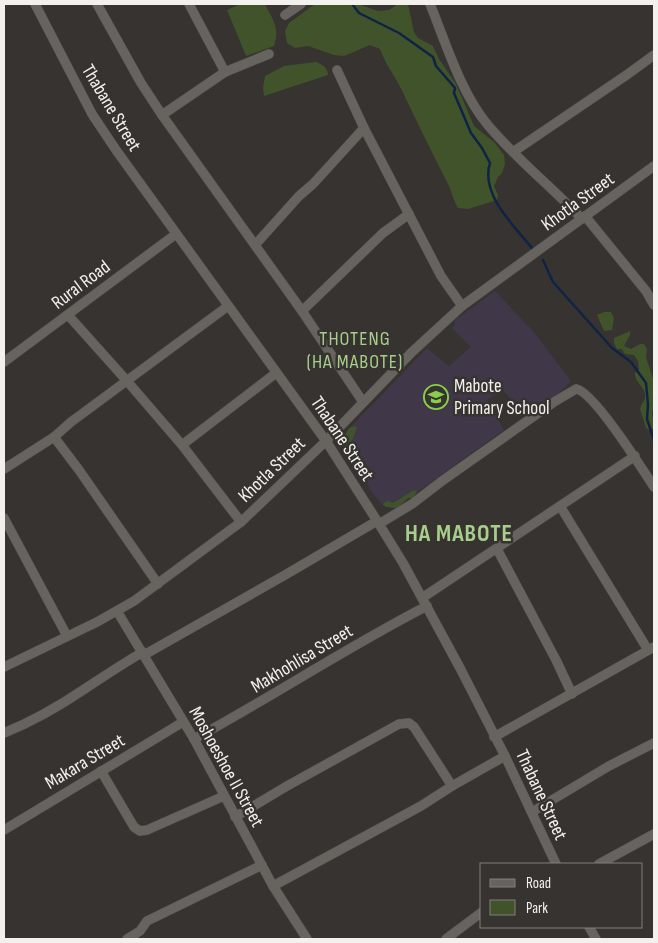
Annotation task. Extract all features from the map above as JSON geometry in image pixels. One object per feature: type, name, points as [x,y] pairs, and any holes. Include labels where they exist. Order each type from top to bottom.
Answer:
[{"type":"street","name":"Thabane Street","points":[[36,4],[92,114],[176,234],[326,441],[378,522],[425,602],[505,756],[556,863]]},
{"type":"street","points":[[97,4],[141,83],[162,116],[302,311],[363,402]]},
{"type":"street","points":[[189,4],[226,72]]},
{"type":"street","points":[[285,15],[301,4]]},
{"type":"street","points":[[430,4],[454,64],[472,101],[486,124],[513,152],[584,218],[646,291],[654,305]]},
{"type":"street","points":[[162,116],[226,72],[268,54]]},
{"type":"street","points":[[513,152],[628,74],[654,54]]},
{"type":"street","points":[[337,70],[364,128],[409,214],[442,276],[462,306]]},
{"type":"street","points":[[255,245],[364,128]]},
{"type":"street","name":"Khotla Street","points":[[4,667],[117,612],[241,522],[326,441],[412,352],[462,306],[654,166]]},
{"type":"street","points":[[302,311],[383,233],[409,214]]},
{"type":"street","name":"Rural Road","points":[[4,362],[176,234]]},
{"type":"street","points":[[4,469],[54,437],[71,422],[228,306]]},
{"type":"street","points":[[68,316],[182,445],[241,522]]},
{"type":"street","points":[[182,445],[276,373]]},
{"type":"street","points":[[4,734],[73,696],[121,664],[143,654],[412,504],[554,402],[576,389],[580,389],[589,396],[635,456],[654,487]]},
{"type":"street","points":[[54,437],[158,584]]},
{"type":"street","name":"Makhohlisa Street","points":[[194,739],[242,714],[388,626],[425,602],[497,548],[635,456]]},
{"type":"street","points":[[494,736],[572,694],[651,648],[560,506]]},
{"type":"street","points":[[4,518],[67,636]]},
{"type":"street","points":[[497,548],[572,694]]},
{"type":"street","name":"Moshoeshoe II Street","points":[[117,612],[194,739],[273,886],[307,939]]},
{"type":"street","name":"Makara Street","points":[[4,830],[182,722]]},
{"type":"street","points":[[235,817],[400,724],[409,724],[414,727],[452,786]]},
{"type":"street","points":[[532,812],[609,766],[654,743]]},
{"type":"street","points":[[273,886],[421,806],[505,756]]},
{"type":"street","points":[[100,771],[134,827],[140,831],[147,830],[224,796]]},
{"type":"street","points":[[601,863],[654,834]]},
{"type":"street","points":[[127,939],[140,931],[147,921],[262,865]]},
{"type":"street","points":[[446,939],[480,914]]},
{"type":"shaded area","name":"Mabote Primary School","points":[[495,291],[533,331],[571,381],[558,394],[525,416],[503,390],[487,400],[504,430],[395,508],[383,506],[371,491],[341,437],[427,348],[449,366],[471,347],[452,328],[455,324],[454,321]]},
{"type":"green space","points":[[240,4],[265,4],[276,29],[274,46],[246,56],[227,10]]},
{"type":"green space","points":[[315,4],[358,4],[378,11],[389,10],[398,4],[408,4],[414,32],[418,38],[433,46],[439,59],[456,84],[474,126],[495,143],[504,155],[505,164],[494,186],[498,195],[497,200],[468,209],[458,208],[448,184],[380,49],[370,45],[344,56],[334,55],[308,46],[295,48],[287,43],[285,31],[289,23]]},
{"type":"green space","points":[[316,62],[327,70],[328,75],[264,96],[265,76],[284,66]]},
{"type":"green space","points":[[611,312],[614,318],[612,330],[604,331],[597,315]]},
{"type":"green space","points":[[630,331],[624,346],[631,349],[644,344],[647,349],[646,357],[654,382],[654,408],[652,412],[654,426],[651,431],[646,428],[640,409],[645,393],[635,376],[639,369],[638,361],[634,355],[625,354],[622,349],[617,349],[614,343],[614,338]]},
{"type":"green space","points":[[355,426],[357,428],[349,448],[344,447],[342,440],[349,428]]},
{"type":"green space","points":[[354,455],[364,465],[367,471],[367,478],[356,470]]},
{"type":"green space","points":[[414,490],[417,492],[412,498],[408,498],[397,508],[386,507],[383,504],[387,501],[393,503]]},
{"type":"waterway","points":[[354,4],[359,13],[399,33],[433,57],[436,66],[455,88],[454,93],[471,133],[490,163],[488,175],[494,198],[508,220],[532,248]]},
{"type":"waterway","points":[[543,260],[553,282],[612,348],[631,362],[646,383],[647,419],[654,440]]},
{"type":"place","name":"Mabote Primary School","points":[[436,397]]},
{"type":"district","name":"THOTENG (HA MABOTE)","points":[[355,350]]},
{"type":"district","name":"HA MABOTE","points":[[459,533]]}]
